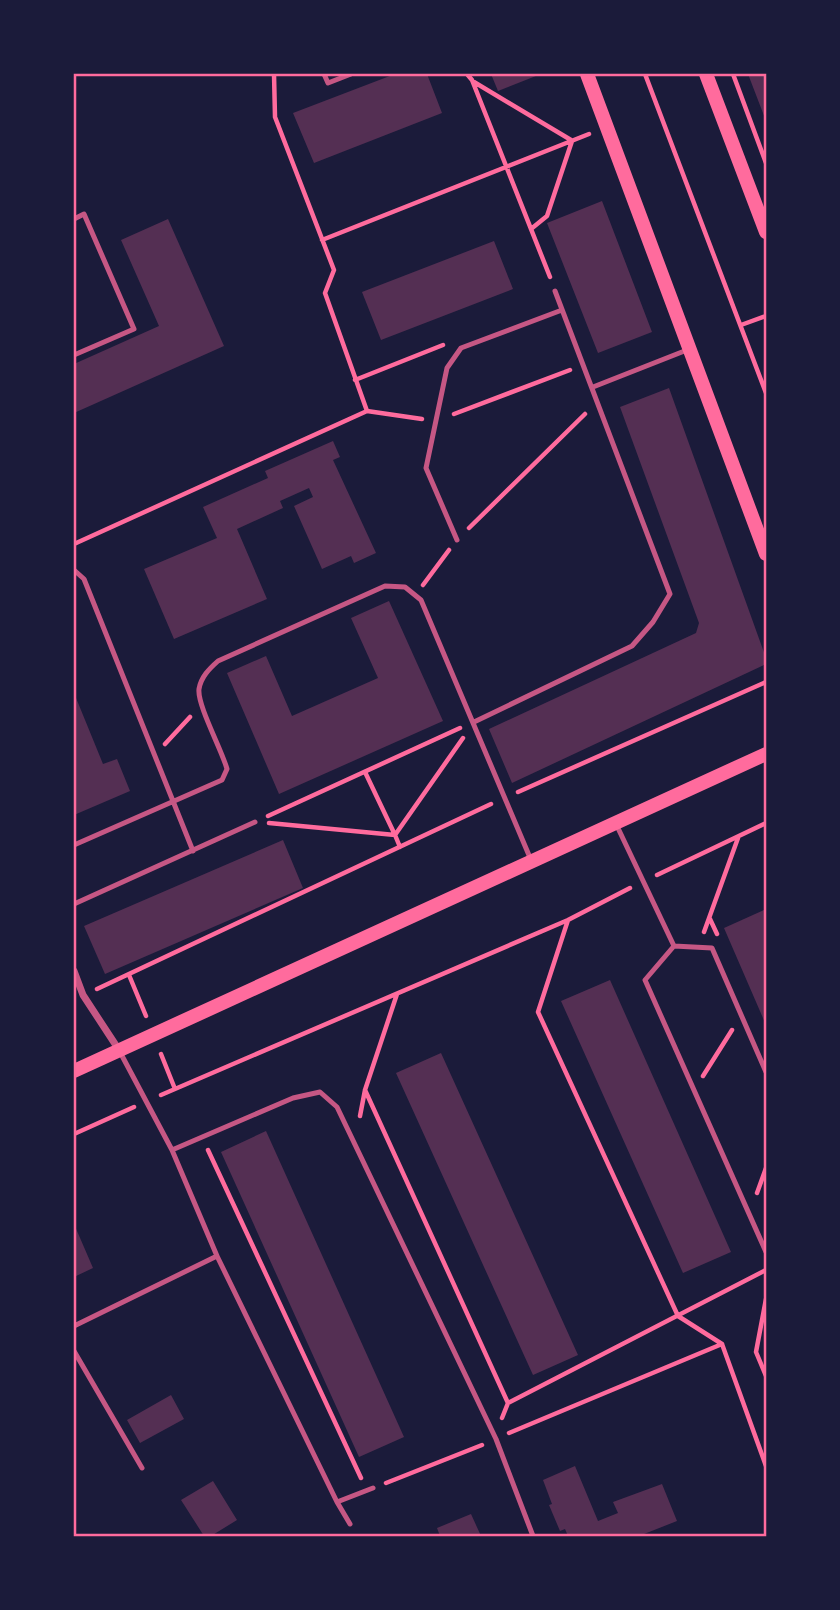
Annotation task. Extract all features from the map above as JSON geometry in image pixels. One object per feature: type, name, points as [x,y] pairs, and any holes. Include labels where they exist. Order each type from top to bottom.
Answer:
[{"type":"main road","points":[[587,74],[766,554]]},
{"type":"main road","points":[[706,74],[766,232]]},
{"type":"main road","points":[[74,1071],[766,754]]},
{"type":"street","points":[[74,971],[83,995],[119,1050]]},
{"type":"lane","points":[[324,74],[328,83],[351,74]]},
{"type":"lane","points":[[74,219],[84,214],[134,329],[74,355]]},
{"type":"lane","points":[[474,722],[632,646],[653,622],[670,594],[555,292]]},
{"type":"lane","points":[[457,540],[426,468],[447,368],[461,348],[562,310]]},
{"type":"lane","points":[[593,387],[690,349]]},
{"type":"lane","points":[[74,570],[84,579],[193,851]]},
{"type":"lane","points":[[74,845],[222,780],[228,769],[202,705],[199,690],[206,671],[218,661],[385,586],[405,587],[421,600],[531,860]]},
{"type":"lane","points":[[74,904],[255,822]]},
{"type":"lane","points":[[615,822],[674,946]]},
{"type":"lane","points":[[674,946],[712,948],[766,1072]]},
{"type":"lane","points":[[674,946],[645,980],[766,1252]]},
{"type":"lane","points":[[119,1050],[172,1150],[217,1256],[337,1502],[351,1524]]},
{"type":"lane","points":[[172,1150],[293,1098],[320,1091],[337,1107],[496,1439],[533,1536]]},
{"type":"lane","points":[[74,1326],[217,1256]]},
{"type":"lane","points":[[74,1351],[142,1468]]},
{"type":"lane","points":[[337,1502],[373,1488]]},
{"type":"path","points":[[274,74],[275,117],[334,270],[325,293],[367,411]]},
{"type":"path","points":[[467,74],[472,80],[555,292]]},
{"type":"path","points":[[645,74],[766,393]]},
{"type":"path","points":[[733,74],[766,163]]},
{"type":"path","points":[[472,80],[572,141]]},
{"type":"path","points":[[322,240],[590,133]]},
{"type":"path","points":[[531,229],[547,216],[572,141]]},
{"type":"path","points":[[741,325],[766,316]]},
{"type":"path","points":[[74,544],[367,411],[435,421],[584,365]]},
{"type":"path","points":[[415,596],[457,540],[598,401]]},
{"type":"path","points":[[83,995],[505,797],[766,682]]},
{"type":"path","points":[[155,754],[202,705]]},
{"type":"path","points":[[255,822],[474,722]]},
{"type":"path","points":[[395,835],[474,722]]},
{"type":"path","points":[[365,772],[400,847]]},
{"type":"path","points":[[255,822],[395,835]]},
{"type":"path","points":[[74,1134],[568,920],[766,823]]},
{"type":"path","points":[[696,947],[710,919],[739,837]]},
{"type":"path","points":[[568,920],[538,1012],[678,1316],[722,1344],[766,1466]]},
{"type":"path","points":[[354,1145],[365,1090],[398,993]]},
{"type":"path","points":[[695,1091],[741,1014]]},
{"type":"path","points":[[365,1090],[508,1403]]},
{"type":"path","points":[[766,1299],[756,1352],[766,1376]]},
{"type":"path","points":[[496,1439],[722,1344]]},
{"type":"building","points":[[395,74],[427,74],[442,113],[314,163],[293,113]]},
{"type":"building","points":[[491,74],[541,74],[498,91]]},
{"type":"building","points":[[748,74],[766,74],[766,121]]},
{"type":"building","points":[[602,201],[652,332],[598,353],[547,223]]},
{"type":"building","points":[[168,219],[224,346],[74,413],[74,364],[159,326],[121,240]]},
{"type":"building","points":[[494,241],[513,289],[381,340],[362,292]]},
{"type":"building","points":[[669,388],[766,664],[512,783],[489,729],[696,633],[699,623],[620,407]]},
{"type":"building","points":[[333,441],[340,457],[333,460],[376,553],[354,563],[351,556],[322,569],[294,506],[313,497],[309,488],[280,501],[283,508],[237,529],[267,599],[174,639],[144,569],[217,538],[203,507],[268,478],[265,471]]},
{"type":"building","points":[[389,601],[443,721],[279,794],[227,673],[266,656],[292,716],[378,678],[351,618]]},
{"type":"building","points":[[74,693],[103,764],[117,759],[130,791],[74,815]]},
{"type":"building","points":[[283,840],[303,888],[105,974],[84,926]]},
{"type":"building","points":[[766,909],[766,1025],[724,928]]},
{"type":"building","points":[[610,980],[731,1252],[683,1273],[561,1001]]},
{"type":"building","points":[[441,1053],[578,1355],[533,1375],[396,1073]]},
{"type":"building","points":[[266,1131],[404,1437],[359,1457],[221,1152]]},
{"type":"building","points":[[74,1224],[93,1268],[74,1277]]},
{"type":"building","points":[[171,1395],[184,1419],[140,1443],[127,1420]]},
{"type":"building","points":[[575,1466],[598,1521],[618,1513],[613,1502],[662,1484],[677,1521],[639,1536],[568,1536],[565,1529],[560,1531],[549,1505],[552,1504],[543,1480]]},
{"type":"building","points":[[213,1481],[237,1520],[211,1536],[204,1536],[181,1500]]},
{"type":"building","points":[[471,1514],[481,1536],[440,1536],[437,1528]]}]
